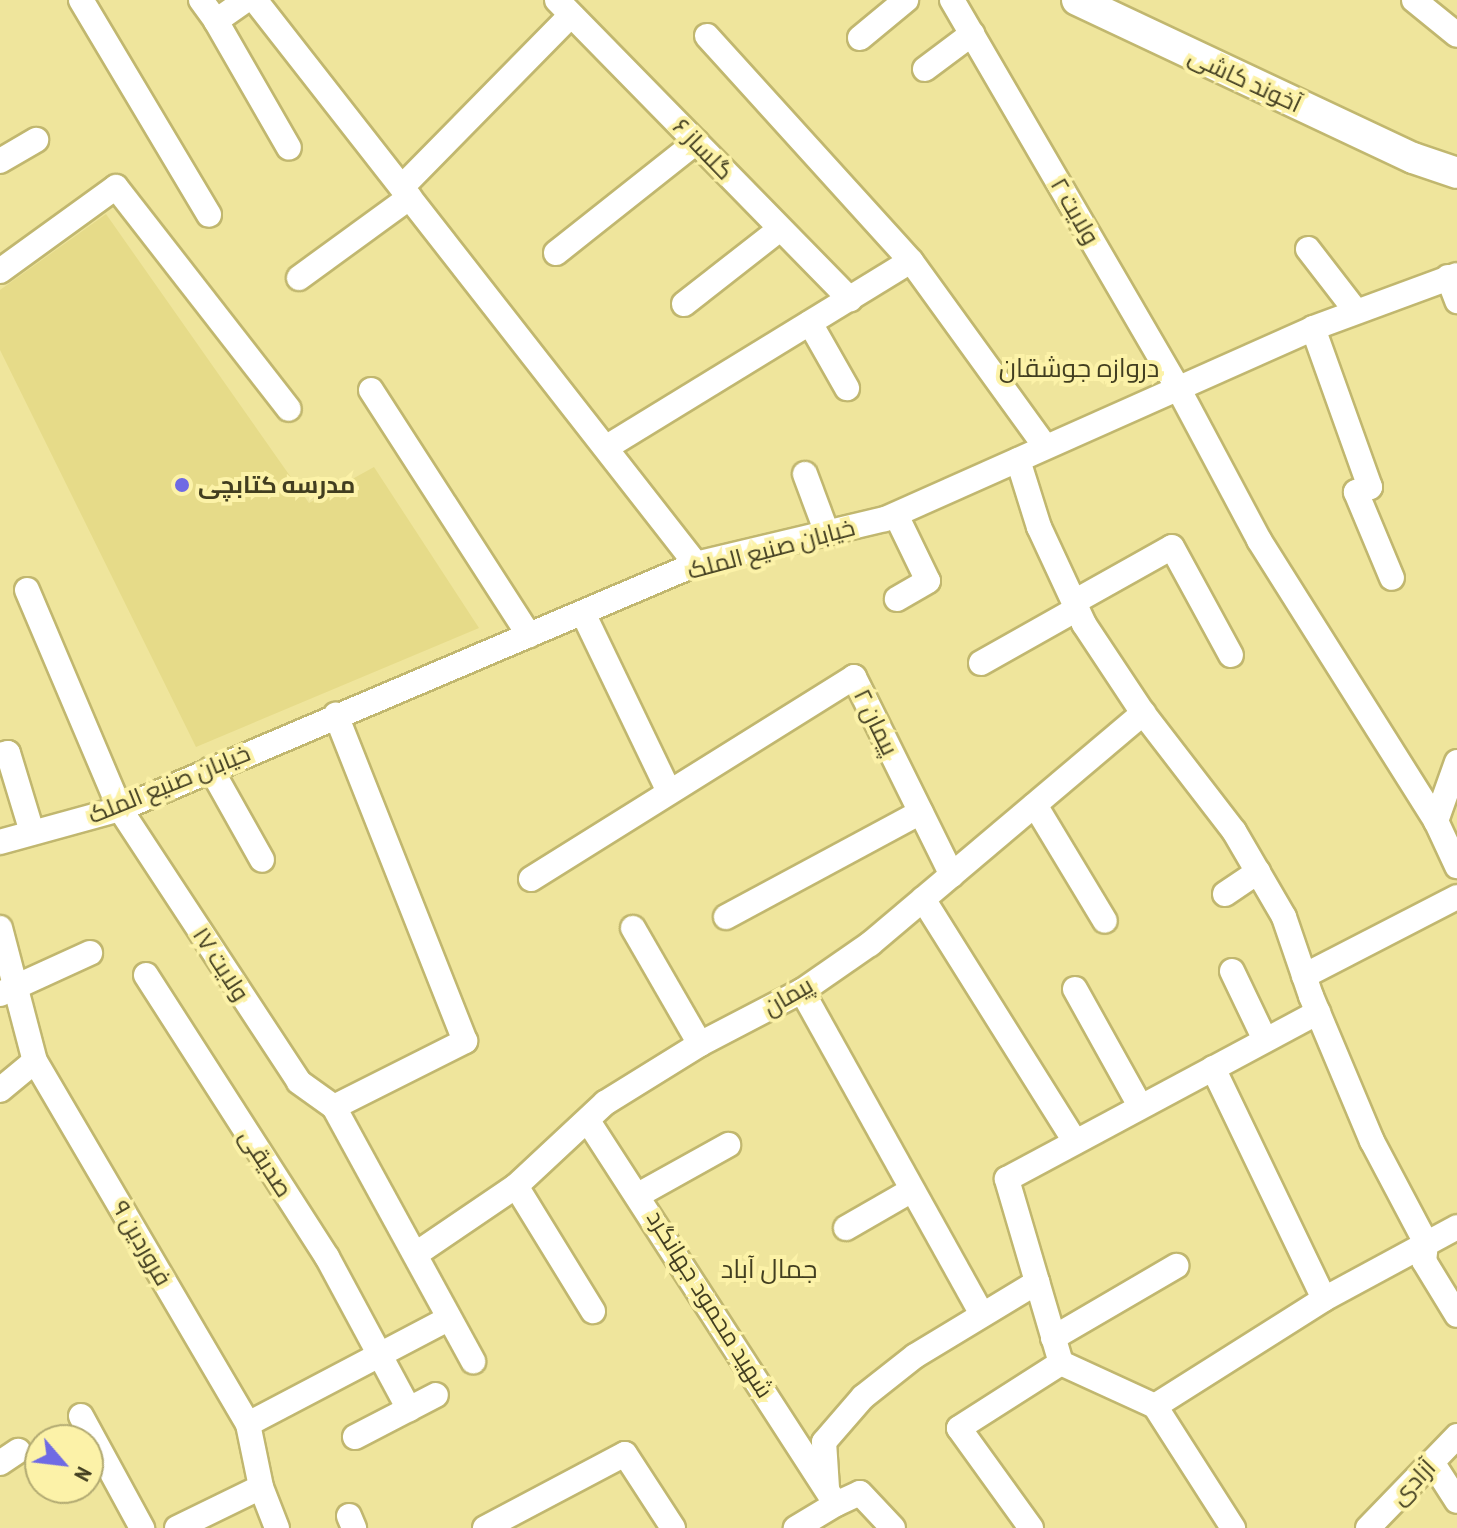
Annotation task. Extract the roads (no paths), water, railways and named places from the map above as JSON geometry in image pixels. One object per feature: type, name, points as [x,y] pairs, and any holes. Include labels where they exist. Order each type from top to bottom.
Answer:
[{"type":"main road","name":"آخوند کاشی","points":[[1077,0],[1413,158],[1457,173]]},
{"type":"main road","points":[[1413,158],[1457,153]]},
{"type":"street","points":[[81,0],[209,215]]},
{"type":"street","points":[[201,0],[289,148]]},
{"type":"street","points":[[216,21],[246,0]]},
{"type":"street","points":[[255,0],[696,564]]},
{"type":"street","points":[[860,38],[906,0]]},
{"type":"street","name":"ولایت ۲","points":[[952,0],[1178,388],[1259,540],[1436,821],[1457,866]]},
{"type":"street","points":[[1414,0],[1452,21]]},
{"type":"street","points":[[299,278],[406,192],[564,8]]},
{"type":"street","name":"گلساز ۶","points":[[564,8],[850,299]]},
{"type":"street","points":[[925,69],[972,34]]},
{"type":"street","points":[[707,36],[911,261],[1045,446]]},
{"type":"street","points":[[0,161],[36,140]]},
{"type":"street","points":[[556,253],[696,142]]},
{"type":"street","points":[[0,271],[116,187],[289,409]]},
{"type":"street","points":[[684,304],[780,229]]},
{"type":"street","points":[[1308,249],[1356,311]]},
{"type":"street","points":[[607,447],[911,261]]},
{"type":"street","points":[[1454,269],[1457,301]]},
{"type":"street","name":"خیابان صنیع الملک","points":[[0,842],[120,809],[336,715],[584,615],[696,564],[896,515],[1045,446],[1454,269]]},
{"type":"street","points":[[810,323],[847,388]]},
{"type":"street","points":[[1313,328],[1370,487],[1356,492],[1392,578]]},
{"type":"street","points":[[371,390],[529,635]]},
{"type":"street","points":[[1018,460],[1039,527],[1076,606],[1143,713],[1234,831],[1284,917],[1318,1012],[1372,1141],[1426,1243],[1424,1261],[1457,1315]]},
{"type":"street","points":[[805,474],[827,533]]},
{"type":"street","points":[[896,515],[928,581],[897,599]]},
{"type":"street","points":[[981,663],[1172,547],[1231,655]]},
{"type":"street","name":"ولایت ۱۷","points":[[27,590],[120,809],[299,1082],[334,1107]]},
{"type":"street","points":[[531,879],[669,792],[584,615]]},
{"type":"street","name":"پیمان ۲","points":[[669,792],[854,677],[952,875]]},
{"type":"street","name":"پیمان","points":[[416,1254],[516,1186],[605,1103],[700,1044],[802,991],[923,899],[1143,713]]},
{"type":"street","points":[[336,715],[465,1041],[334,1107],[473,1361]]},
{"type":"street","points":[[0,755],[8,753],[32,832]]},
{"type":"street","points":[[1436,821],[1457,762]]},
{"type":"street","points":[[211,769],[262,860]]},
{"type":"street","points":[[1035,805],[1105,921]]},
{"type":"street","points":[[726,917],[921,812]]},
{"type":"street","points":[[1225,894],[1258,872]]},
{"type":"street","points":[[1304,976],[1457,897]]},
{"type":"street","points":[[923,899],[1075,1141]]},
{"type":"street","name":"فروردین ۹","points":[[0,928],[10,991],[35,1061],[248,1424],[261,1487],[277,1528]]},
{"type":"street","points":[[633,928],[700,1044]]},
{"type":"street","points":[[10,991],[90,953]]},
{"type":"street","points":[[1232,971],[1265,1040]]},
{"type":"street","name":"صدیقی","points":[[146,975],[327,1257],[379,1355]]},
{"type":"street","points":[[1075,989],[1140,1106]]},
{"type":"street","points":[[802,991],[981,1313]]},
{"type":"street","points":[[1233,1528],[1155,1406],[1061,1363],[1007,1179],[1318,1012]]},
{"type":"street","points":[[0,1090],[35,1061]]},
{"type":"street","points":[[1213,1068],[1324,1299]]},
{"type":"street","name":"شهید محمود جهانگرد","points":[[588,1121],[640,1194],[830,1509]]},
{"type":"street","points":[[640,1194],[728,1145]]},
{"type":"street","points":[[516,1186],[593,1311]]},
{"type":"street","points":[[846,1228],[912,1190]]},
{"type":"street","points":[[1155,1406],[1324,1299],[1457,1227]]},
{"type":"street","points":[[1053,1338],[1176,1266]]},
{"type":"street","points":[[830,1509],[824,1442],[834,1430],[873,1389],[981,1313],[1037,1282]]},
{"type":"street","points":[[248,1424],[448,1319]]},
{"type":"street","points":[[379,1355],[409,1409]]},
{"type":"street","points":[[1031,1528],[959,1428],[1061,1363]]},
{"type":"street","points":[[355,1437],[436,1395]]},
{"type":"street","points":[[81,1416],[142,1528]]},
{"type":"street","name":"آزادی","points":[[1368,1528],[1457,1436]]},
{"type":"street","points":[[485,1528],[625,1454],[665,1526]]},
{"type":"street","points":[[1432,1462],[1457,1501]]},
{"type":"street","points":[[177,1528],[261,1487]]},
{"type":"street","points":[[796,1528],[860,1493],[893,1528]]},
{"type":"place","name":"مدرسه کتابچی","points":[[182,485]]},
{"type":"district","name":"دروازه جوشقان","points":[[1079,368]]},
{"type":"district","name":"جمال آباد","points":[[769,1269]]}]
